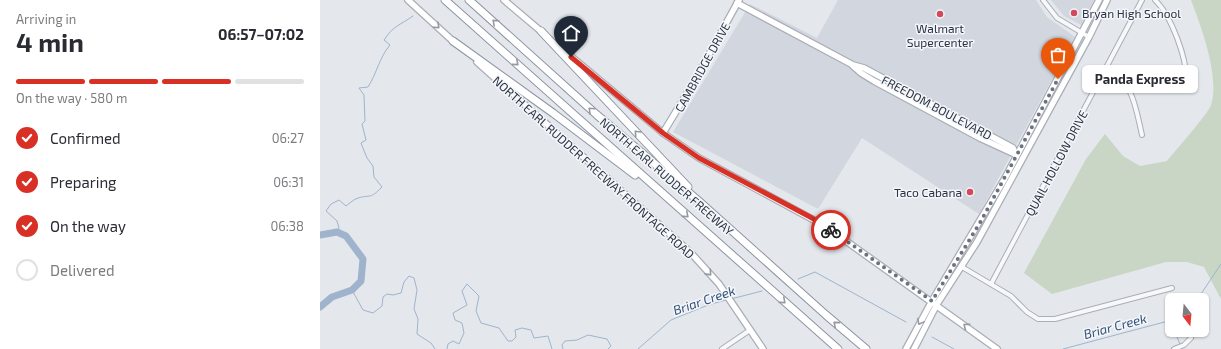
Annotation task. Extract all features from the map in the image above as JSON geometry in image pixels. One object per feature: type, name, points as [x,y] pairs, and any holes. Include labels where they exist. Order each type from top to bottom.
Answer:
[{"type":"highway","name":"NORTH EARL RUDDER FREEWAY","points":[[445,0],[838,349]]},
{"type":"highway","name":"NORTH EARL RUDDER FREEWAY","points":[[469,0],[597,115],[701,203],[866,349]]},
{"type":"highway","points":[[541,31],[675,171],[701,203]]},
{"type":"highway","points":[[453,41],[668,199]]},
{"type":"main road","name":"NORTH EARL RUDDER FREEWAY FRONTAGE ROAD","points":[[408,0],[681,243],[719,284],[763,349]]},
{"type":"main road","points":[[504,0],[663,133],[699,158],[825,226],[997,349]]},
{"type":"main road","points":[[906,349],[981,221],[1083,34],[1099,0]]},
{"type":"main road","points":[[914,349],[934,303],[962,268],[1089,37],[1107,0]]},
{"type":"main road","name":"FREEDOM BOULEVARD","points":[[738,2],[853,66],[861,73],[896,93],[1022,158]]},
{"type":"main road","name":"CAMBRIDGE DRIVE","points":[[663,133],[692,86],[738,2]]},
{"type":"main road","name":"FREEDOM BOULEVARD","points":[[853,66],[864,68],[1013,148],[1016,155]]},
{"type":"main road","points":[[896,93],[900,87]]},
{"type":"main road","points":[[930,111],[933,105]]},
{"type":"main road","points":[[958,126],[961,120]]},
{"type":"street","points":[[1043,0],[1057,18],[1089,37]]},
{"type":"street","name":"QUAIL HOLLOW DRIVE","points":[[991,284],[1108,67],[1142,0]]},
{"type":"street","points":[[1155,0],[1166,12],[1170,20],[1187,72],[1186,82]]},
{"type":"street","points":[[1108,67],[1124,80],[1129,88],[1142,135]]},
{"type":"street","points":[[962,268],[1011,296],[1032,316],[1045,320],[1055,319],[1172,288]]},
{"type":"street","points":[[722,349],[750,330]]},
{"type":"street","points":[[1174,349],[1184,345],[1191,338]]},
{"type":"shaded area","points":[[838,0],[1036,0],[1047,17],[1075,37],[979,214],[862,138],[818,209],[673,132],[750,4],[817,38]]},
{"type":"shaded area","name":"Bryan High School","points":[[1051,0],[1094,0],[1081,25],[1064,16]]},
{"type":"green space","points":[[1191,0],[1221,0],[1221,299],[1204,267],[1187,262],[1166,262],[1052,294],[1024,273],[1086,159],[1105,134],[1123,156],[1140,166],[1167,161],[1209,110],[1213,94],[1211,66],[1200,23]]},
{"type":"waterway","points":[[337,232],[339,228],[337,221],[326,211],[331,204],[339,200],[346,206],[356,199],[372,195],[382,187],[374,177],[373,166],[367,158],[361,143],[366,140],[362,124],[365,121],[364,95],[359,88],[368,87],[371,82],[383,55],[390,45],[384,40],[394,28],[413,16]]},
{"type":"waterway","points":[[320,235],[337,232],[346,236],[363,259],[361,281],[352,290],[332,297],[320,307]]},
{"type":"waterway","name":"Briar Creek","points":[[1202,293],[1221,264]]},
{"type":"waterway","name":"Briar Creek","points":[[798,279],[815,272],[906,322]]},
{"type":"waterway","name":"Briar Creek","points":[[352,290],[363,310],[373,313],[382,306],[383,297],[387,294],[393,295],[401,293],[404,282],[409,276],[414,278],[417,290],[414,309],[418,319],[417,334],[431,343],[435,349]]},
{"type":"waterway","name":"Briar Creek","points":[[447,349],[448,344],[453,341],[459,344],[464,333],[462,323],[455,320],[453,313],[467,305],[462,291],[467,284],[479,296],[476,311],[481,323],[499,328],[508,341],[512,341],[516,337],[515,330],[522,328],[531,330],[534,338],[548,336],[552,349]]},
{"type":"waterway","name":"Briar Creek","points":[[731,299],[762,291]]},
{"type":"waterway","name":"Briar Creek","points":[[638,349],[671,320],[708,305],[726,300]]},
{"type":"waterway","name":"Briar Creek","points":[[1063,349],[1165,322]]},
{"type":"waterway","name":"Briar Creek","points":[[563,349],[562,345],[565,341],[577,340],[588,335],[607,339],[611,346],[608,349]]},
{"type":"waterway","name":"Briar Creek","points":[[932,337],[954,349]]},
{"type":"waterway","points":[[1177,337],[1180,344]]},
{"type":"way so far","points":[[831,230],[932,301],[981,221],[1058,79]]},
{"type":"place","name":"Bryan High School","points":[[1074,13]]},
{"type":"place","name":"Walmart Supercenter","points":[[940,14]]},
{"type":"place","name":"Panda Express","points":[[1058,79]]},
{"type":"place","name":"Taco Cabana","points":[[970,192]]},
{"type":"route","points":[[571,57],[663,133],[699,158],[812,218],[831,230]]}]
